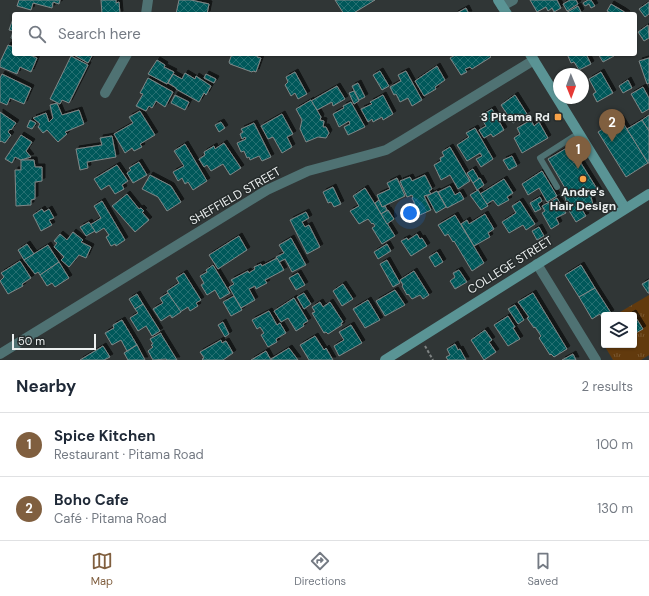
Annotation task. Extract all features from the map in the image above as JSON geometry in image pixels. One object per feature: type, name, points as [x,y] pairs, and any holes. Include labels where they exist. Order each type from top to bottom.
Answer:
[{"type":"main road","points":[[532,57],[625,208]]},
{"type":"main road","name":"COLLEGE STREET","points":[[385,360],[649,194]]},
{"type":"street","points":[[146,12],[148,0]]},
{"type":"street","points":[[502,7],[513,0]]},
{"type":"street","points":[[105,93],[126,56]]},
{"type":"street","name":"SHEFFIELD STREET","points":[[0,354],[267,190],[308,171],[386,150],[532,57]]},
{"type":"street","points":[[537,264],[596,360]]},
{"type":"lane","points":[[557,187],[540,158],[579,133]]},
{"type":"path","points":[[420,338],[433,360]]},
{"type":"green space","points":[[649,295],[649,355],[641,360],[613,360],[606,348],[637,348],[637,312],[620,312]]},
{"type":"building","points":[[19,0],[60,0],[59,4],[53,2],[52,8],[33,3],[31,10],[17,6]]},
{"type":"building","points":[[101,0],[116,0],[116,3],[119,2],[120,12],[102,12]]},
{"type":"building","points":[[179,0],[191,0],[209,4],[207,12],[176,12]]},
{"type":"building","points":[[335,0],[375,0],[355,12],[343,12]]},
{"type":"building","points":[[530,0],[557,0],[561,8],[554,12],[552,8],[548,11],[546,7],[537,12]]},
{"type":"building","points":[[570,0],[576,0],[578,4],[567,11],[563,4]]},
{"type":"building","points":[[591,0],[595,6],[591,8],[589,4],[585,6],[583,3]]},
{"type":"building","points":[[649,2],[649,14],[645,17],[639,9]]},
{"type":"building","points":[[611,4],[624,12],[609,12],[607,11]]},
{"type":"building","points":[[578,6],[581,12],[568,12]]},
{"type":"building","points":[[466,8],[468,12],[459,12]]},
{"type":"building","points":[[12,22],[12,31],[9,30]]},
{"type":"building","points":[[648,25],[649,38],[644,41],[638,32]]},
{"type":"building","points":[[8,45],[12,46],[12,56],[32,56],[37,58],[31,72],[20,67],[17,74],[0,67],[0,62]]},
{"type":"building","points":[[71,56],[88,65],[69,103],[62,100],[60,104],[50,99]]},
{"type":"building","points":[[76,56],[92,56],[88,63]]},
{"type":"building","points":[[231,56],[257,56],[261,58],[256,72],[230,64],[229,62]]},
{"type":"building","points":[[454,56],[491,57],[472,69],[470,67],[465,69],[467,72],[461,75],[450,58]]},
{"type":"building","points":[[568,56],[587,56],[591,64],[583,68],[578,68],[574,62],[571,63]]},
{"type":"building","points":[[599,56],[614,56],[603,62]]},
{"type":"building","points":[[649,58],[649,83],[647,84],[639,61]]},
{"type":"building","points":[[157,60],[165,65],[164,67],[174,72],[167,84],[148,74]]},
{"type":"building","points":[[437,66],[445,80],[435,87],[436,89],[424,96],[415,81]]},
{"type":"building","points":[[380,71],[389,86],[382,90],[373,75]]},
{"type":"building","points":[[406,71],[422,100],[412,106],[408,98],[400,102],[390,87],[401,81],[398,75]]},
{"type":"building","points":[[295,72],[307,94],[298,99],[295,93],[291,96],[285,85],[288,82],[286,77]]},
{"type":"building","points":[[601,72],[613,93],[597,102],[593,94],[596,92],[589,79]]},
{"type":"building","points":[[185,73],[195,79],[196,76],[211,86],[206,95],[204,93],[199,102],[168,83],[173,74],[182,79]]},
{"type":"building","points":[[2,74],[31,88],[24,104],[10,98],[7,105],[0,102],[0,78]]},
{"type":"building","points":[[206,74],[216,79],[214,83],[204,78]]},
{"type":"building","points":[[148,78],[173,92],[165,107],[156,101],[152,108],[149,106],[146,111],[136,106],[143,94],[140,93]]},
{"type":"building","points":[[628,80],[632,88],[623,93],[619,86]]},
{"type":"building","points":[[358,83],[365,97],[359,100],[352,86]]},
{"type":"building","points":[[337,86],[345,99],[333,106],[332,102],[317,110],[311,101]]},
{"type":"building","points":[[643,87],[649,98],[649,109],[642,113],[631,94]]},
{"type":"building","points":[[354,91],[359,101],[354,104],[349,93]]},
{"type":"building","points":[[175,95],[189,102],[185,110],[171,103]]},
{"type":"building","points":[[383,95],[393,114],[383,120],[382,117],[373,122],[372,119],[368,122],[361,109],[372,104],[370,102]]},
{"type":"building","points":[[515,95],[527,114],[513,123],[501,105]]},
{"type":"building","points":[[311,100],[321,117],[320,120],[324,121],[323,127],[326,127],[329,133],[326,138],[318,137],[306,142],[300,129],[302,120],[296,109]]},
{"type":"building","points":[[351,102],[365,127],[348,135],[344,127],[350,124],[349,121],[339,127],[333,114]]},
{"type":"building","points":[[57,103],[62,115],[79,110],[84,124],[65,132],[67,134],[58,142],[47,130],[43,133],[38,127],[40,124],[33,118],[46,113],[49,122],[53,118],[50,105]]},
{"type":"building","points":[[492,109],[504,130],[493,137],[491,134],[484,138],[479,130],[486,126],[480,116]]},
{"type":"building","points":[[140,111],[155,135],[140,144],[142,147],[134,151],[132,148],[125,153],[114,134],[133,123],[129,117]]},
{"type":"building","points":[[0,112],[16,123],[8,132],[11,135],[5,143],[0,142]]},
{"type":"building","points":[[282,114],[293,134],[287,137],[292,147],[282,153],[273,137],[268,139],[261,126]]},
{"type":"building","points":[[649,115],[649,131],[642,120]]},
{"type":"building","points":[[620,118],[648,163],[626,177],[598,132]]},
{"type":"building","points":[[30,120],[36,123],[32,129],[27,127]]},
{"type":"building","points":[[531,120],[534,126],[539,122],[548,138],[522,153],[514,138],[520,134],[517,128]]},
{"type":"building","points":[[642,120],[649,131],[649,163],[627,129]]},
{"type":"building","points":[[221,122],[225,128],[219,132],[215,125]]},
{"type":"building","points":[[254,123],[271,157],[262,161],[259,156],[250,160],[249,157],[247,158],[244,151],[241,152],[237,143],[246,139],[245,137],[242,139],[240,134],[243,132],[241,129]]},
{"type":"building","points":[[475,128],[493,159],[481,167],[476,159],[482,156],[480,153],[467,161],[457,145],[469,137],[466,133]]},
{"type":"building","points":[[21,135],[32,142],[26,151],[31,157],[21,160],[15,157],[12,163],[5,159]]},
{"type":"building","points":[[112,136],[116,157],[87,162],[88,168],[80,170],[76,149],[102,145],[100,138]]},
{"type":"building","points":[[224,143],[241,168],[230,175],[223,164],[211,171],[207,165],[204,167],[199,159],[205,155],[204,152],[214,146],[215,149]]},
{"type":"building","points":[[185,144],[207,181],[193,190],[188,182],[185,184],[182,178],[178,181],[173,172],[184,166],[174,151]]},
{"type":"building","points":[[450,147],[470,181],[458,189],[450,175],[441,180],[434,165],[441,161],[440,158],[444,156],[442,152]]},
{"type":"building","points":[[565,149],[574,163],[579,160],[599,192],[591,197],[593,205],[581,208],[586,216],[576,222],[568,209],[563,189],[565,188],[548,159]]},
{"type":"building","points":[[512,156],[517,166],[509,170],[503,160]]},
{"type":"building","points":[[21,160],[34,160],[35,167],[42,167],[42,181],[35,182],[35,199],[31,200],[31,205],[16,206],[15,170],[21,170]]},
{"type":"building","points":[[139,162],[147,175],[133,183],[127,173],[131,170],[129,168]]},
{"type":"building","points":[[117,165],[128,181],[122,185],[124,189],[115,194],[109,185],[101,190],[94,179]]},
{"type":"building","points":[[473,169],[479,179],[473,183],[467,173]]},
{"type":"building","points":[[542,171],[557,196],[547,202],[539,188],[528,195],[522,184]]},
{"type":"building","points":[[150,175],[171,186],[181,202],[167,211],[158,197],[142,189]]},
{"type":"building","points":[[425,175],[432,189],[429,191],[431,194],[424,196],[431,210],[420,215],[412,195],[407,197],[400,181],[410,177],[412,181]]},
{"type":"building","points":[[397,178],[405,196],[382,207],[377,195],[390,189],[387,183]]},
{"type":"building","points":[[480,178],[484,185],[477,190],[473,183]]},
{"type":"building","points":[[504,179],[513,193],[507,197],[509,200],[498,206],[493,200],[487,204],[480,194]]},
{"type":"building","points":[[450,186],[455,195],[460,192],[464,199],[447,208],[438,192]]},
{"type":"building","points":[[333,187],[341,204],[334,207],[331,202],[328,203],[323,192]]},
{"type":"building","points":[[365,188],[395,236],[382,244],[372,228],[375,226],[373,223],[372,224],[368,219],[359,224],[350,211],[359,206],[353,196]]},
{"type":"building","points":[[478,190],[488,206],[481,210],[470,195]]},
{"type":"building","points":[[437,191],[446,207],[436,213],[427,196]]},
{"type":"building","points":[[127,194],[139,209],[141,208],[144,211],[142,212],[149,220],[135,232],[112,206]]},
{"type":"building","points":[[540,197],[542,201],[538,204],[541,209],[535,212],[530,203]]},
{"type":"building","points":[[557,198],[566,213],[556,218],[559,224],[551,229],[542,213],[545,211],[542,206]]},
{"type":"building","points":[[379,200],[382,207],[385,206],[387,210],[381,214],[375,203]]},
{"type":"building","points":[[102,201],[125,240],[116,246],[115,244],[111,246],[106,237],[109,235],[104,228],[96,233],[90,225],[101,218],[94,206]]},
{"type":"building","points":[[520,201],[535,224],[526,230],[523,225],[509,233],[502,222],[516,213],[512,206]]},
{"type":"building","points":[[42,209],[44,212],[49,209],[54,218],[49,220],[52,225],[41,231],[33,215]]},
{"type":"building","points":[[388,210],[394,219],[387,224],[381,214]]},
{"type":"building","points":[[306,212],[309,218],[302,222],[305,227],[309,225],[320,247],[307,254],[290,220]]},
{"type":"building","points":[[485,214],[494,229],[488,233],[490,237],[474,246],[461,224],[467,220],[469,224]]},
{"type":"building","points":[[455,215],[484,263],[472,271],[454,241],[453,242],[448,234],[445,236],[438,225]]},
{"type":"building","points":[[89,222],[95,231],[86,236],[80,227]]},
{"type":"building","points":[[539,227],[544,236],[537,240],[532,231]]},
{"type":"building","points":[[73,232],[83,240],[81,242],[91,247],[86,258],[79,255],[69,267],[61,260],[64,257],[54,247],[57,243],[54,241],[60,234],[67,240]]},
{"type":"building","points":[[417,234],[420,239],[422,238],[427,246],[411,256],[401,241],[407,238],[408,240]]},
{"type":"building","points":[[239,236],[247,250],[218,269],[209,255]]},
{"type":"building","points":[[291,238],[306,265],[292,272],[285,259],[279,262],[276,257],[284,253],[279,245]]},
{"type":"building","points":[[27,244],[34,254],[24,260],[18,250]]},
{"type":"building","points":[[387,244],[391,251],[378,259],[374,252]]},
{"type":"building","points":[[48,245],[59,262],[40,275],[38,272],[35,274],[24,260]]},
{"type":"building","points":[[437,252],[443,262],[435,267],[429,257]]},
{"type":"building","points":[[277,258],[284,270],[265,280],[267,283],[256,289],[255,286],[249,289],[255,300],[241,308],[229,287],[234,284],[231,280],[248,271],[249,273],[255,269],[254,267],[261,264],[262,266]]},
{"type":"building","points":[[387,260],[400,283],[393,287],[380,264]]},
{"type":"building","points":[[20,261],[31,278],[22,284],[23,286],[8,294],[0,281],[4,277],[1,273]]},
{"type":"building","points":[[59,262],[69,278],[55,287],[52,283],[47,286],[40,275]]},
{"type":"building","points":[[213,265],[230,293],[220,299],[215,290],[207,295],[201,285],[204,283],[200,276],[207,272],[206,270]]},
{"type":"building","points":[[581,265],[595,288],[579,297],[565,275]]},
{"type":"building","points":[[459,270],[467,282],[455,289],[450,281],[455,277],[453,273]]},
{"type":"building","points":[[414,271],[429,295],[423,299],[420,295],[412,299],[408,294],[407,295],[400,280]]},
{"type":"building","points":[[184,273],[201,300],[196,303],[198,306],[190,311],[188,307],[180,312],[167,291],[179,283],[176,278]]},
{"type":"building","points":[[298,273],[305,285],[296,290],[289,278]]},
{"type":"building","points":[[649,280],[649,293],[648,293],[642,284]]},
{"type":"building","points":[[343,284],[353,299],[342,306],[333,291]]},
{"type":"building","points":[[595,288],[610,312],[601,312],[601,316],[600,314],[592,319],[579,297]]},
{"type":"building","points":[[395,290],[405,305],[385,316],[376,301]]},
{"type":"building","points":[[168,293],[181,312],[172,318],[170,315],[161,321],[153,309],[163,303],[160,298]]},
{"type":"building","points":[[304,293],[311,304],[304,309],[297,297]]},
{"type":"building","points":[[533,293],[567,349],[554,357],[551,354],[550,355],[539,338],[541,336],[527,318],[529,317],[518,302]]},
{"type":"building","points":[[137,294],[143,304],[135,309],[129,299]]},
{"type":"building","points":[[234,296],[242,310],[231,316],[223,302]]},
{"type":"building","points":[[294,298],[308,321],[303,324],[304,326],[296,331],[288,318],[281,322],[274,311]]},
{"type":"building","points":[[368,300],[380,320],[365,328],[353,309]]},
{"type":"building","points":[[320,302],[323,307],[330,302],[343,322],[341,323],[342,325],[328,334],[326,332],[324,333],[312,313],[315,312],[312,307]]},
{"type":"building","points":[[143,304],[160,331],[152,336],[146,326],[138,331],[130,318],[138,313],[135,309]]},
{"type":"building","points":[[515,305],[524,320],[518,324],[508,309]]},
{"type":"building","points":[[269,311],[277,325],[280,323],[286,333],[276,339],[277,342],[268,347],[261,335],[264,333],[260,327],[257,329],[252,320]]},
{"type":"building","points":[[508,316],[520,339],[508,346],[494,325]]},
{"type":"building","points":[[637,319],[643,329],[637,332]]},
{"type":"building","points":[[122,320],[137,345],[127,351],[121,340],[112,345],[105,333],[114,328],[113,325]]},
{"type":"building","points":[[223,322],[229,334],[225,337],[218,325]]},
{"type":"building","points":[[351,325],[362,343],[339,356],[334,346],[344,340],[339,332]]},
{"type":"building","points":[[485,330],[492,340],[489,342],[496,352],[484,360],[471,340]]},
{"type":"building","points":[[161,333],[177,360],[153,360],[148,351],[153,347],[150,339]]},
{"type":"building","points":[[315,336],[324,350],[326,348],[333,360],[309,360],[300,345]]},
{"type":"building","points":[[221,340],[222,343],[226,341],[233,353],[223,360],[203,360],[202,359],[204,358],[200,352]]},
{"type":"building","points":[[455,344],[458,350],[460,349],[466,360],[448,360],[446,357],[450,355],[447,349]]},
{"type":"building","points":[[137,345],[145,360],[128,360],[124,353]]},
{"type":"building","points":[[103,346],[110,357],[104,360],[80,360]]},
{"type":"building","points":[[289,348],[298,360],[271,360],[271,359]]},
{"type":"building","points":[[266,351],[271,360],[251,360]]},
{"type":"building","points":[[573,354],[576,360],[562,360]]},
{"type":"place","name":"3 Pitama Rd","points":[[558,117]]},
{"type":"place","name":"Boho Cafe","points":[[612,142]]},
{"type":"place","name":"Spice Kitchen","points":[[578,169]]},
{"type":"place","name":"Andre's Hair Design","points":[[583,179]]}]
